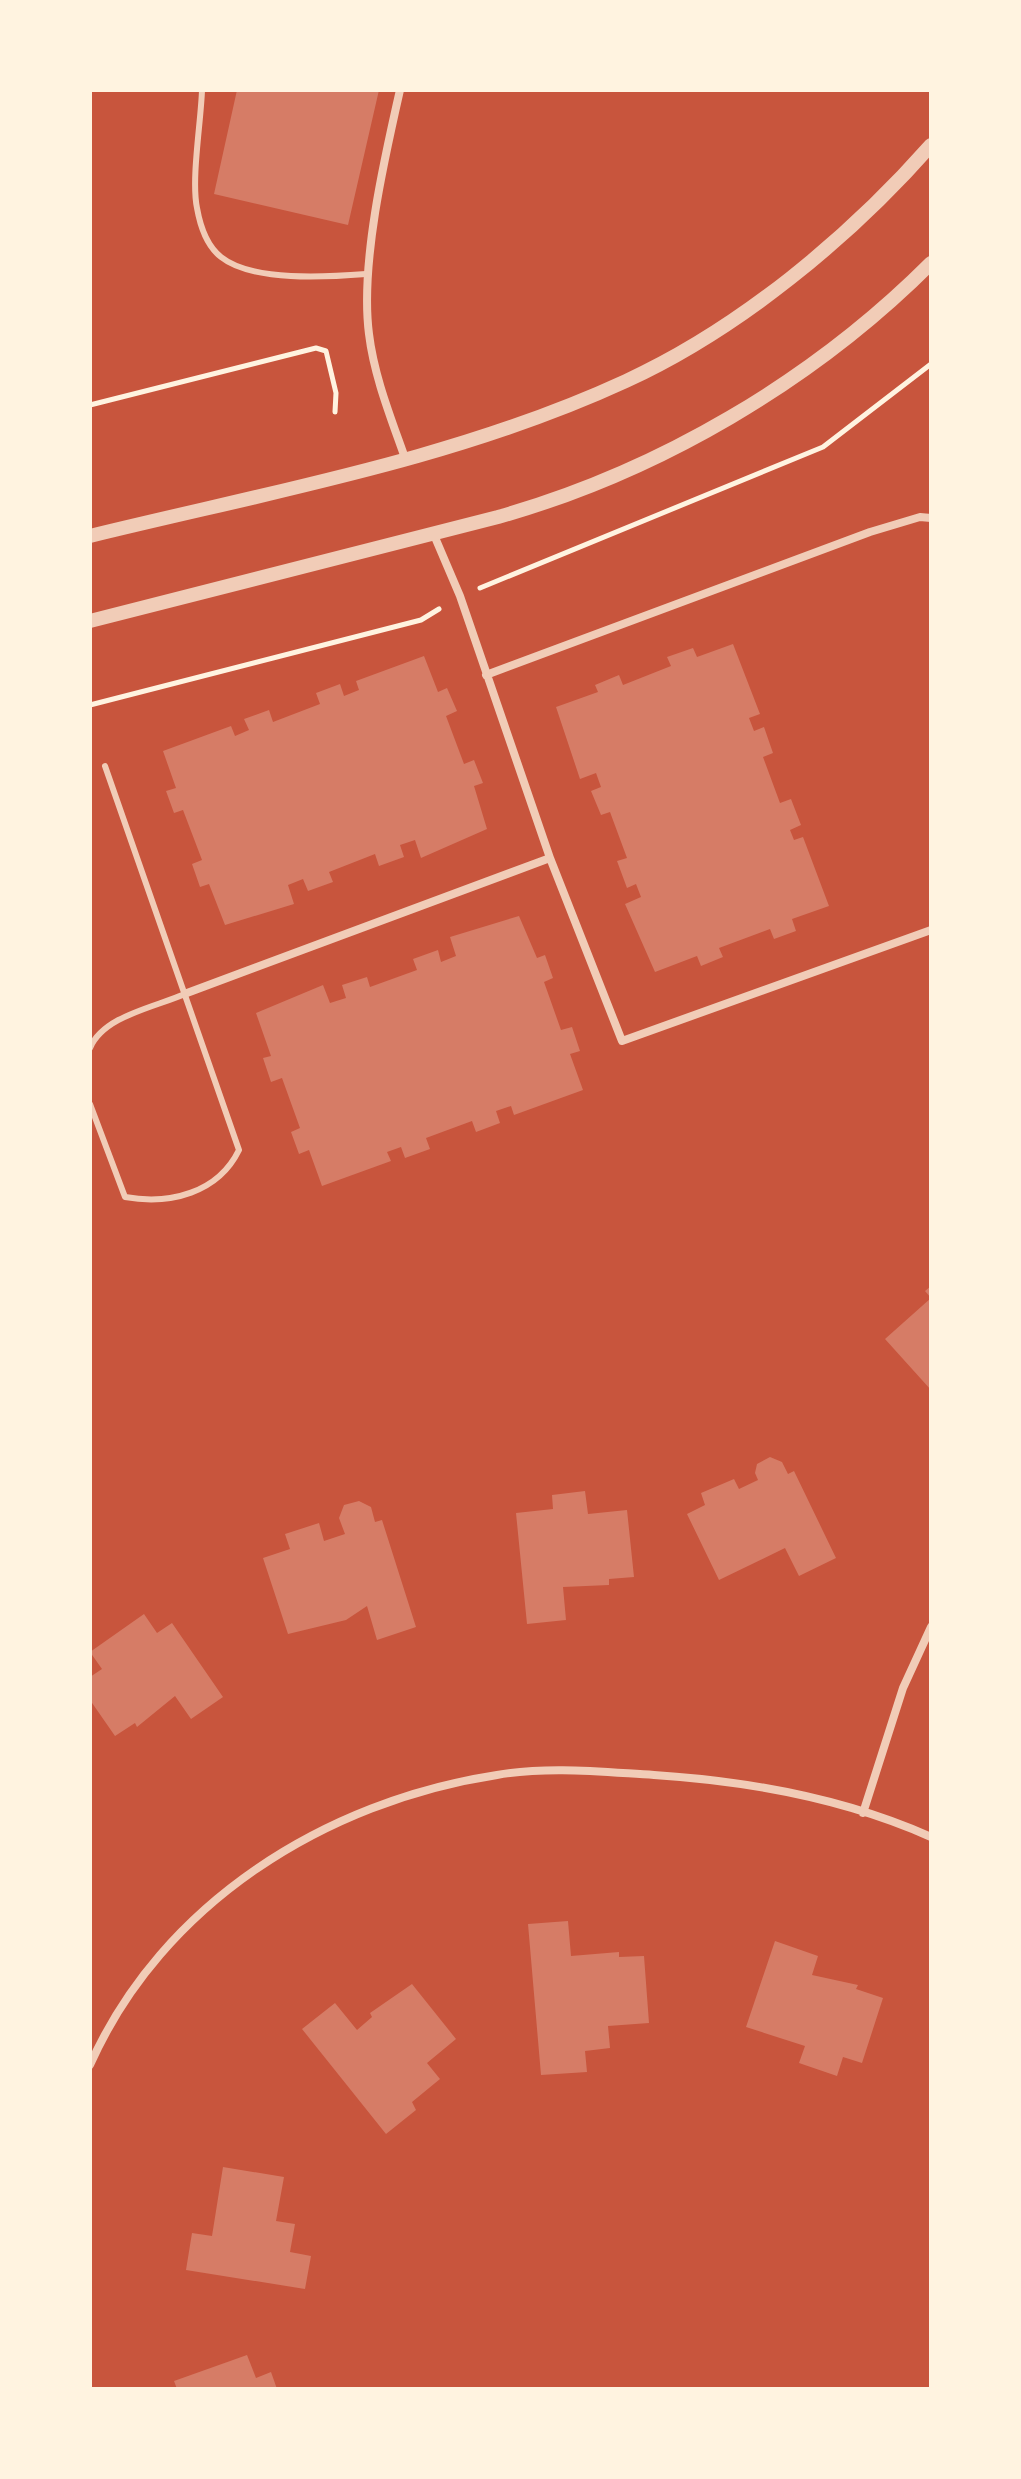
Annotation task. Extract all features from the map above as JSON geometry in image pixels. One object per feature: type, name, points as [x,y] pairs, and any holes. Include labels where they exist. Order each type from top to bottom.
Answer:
[{"type":"street","points":[[400,90],[366,274],[369,334],[384,398],[405,458]]},
{"type":"street","points":[[90,536],[472,440],[628,380],[718,328],[794,274],[862,216],[931,145]]},
{"type":"street","points":[[90,621],[434,535],[543,504],[634,467],[726,419],[799,374],[903,291],[931,263]]},
{"type":"street","points":[[486,675],[870,532],[920,517],[931,518]]},
{"type":"street","points":[[434,535],[460,596],[550,858],[622,1041],[931,930]]},
{"type":"street","points":[[187,993],[550,858]]},
{"type":"street","points":[[863,1813],[903,1688],[931,1627]]},
{"type":"street","points":[[90,2065],[137,1986],[170,1941],[225,1892],[285,1849],[350,1815],[419,1790],[500,1774],[573,1770],[695,1778],[770,1789],[863,1813],[931,1837]]},
{"type":"lane","points":[[202,90],[196,205],[206,238],[220,257],[244,269],[323,278],[366,274]]},
{"type":"lane","points":[[90,1104],[125,1197],[166,1201],[191,1193],[230,1170],[239,1150],[187,993],[105,766]]},
{"type":"lane","points":[[90,1048],[94,1038],[122,1019],[187,993]]},
{"type":"path","points":[[90,405],[316,348],[326,351],[336,393],[335,412]]},
{"type":"path","points":[[90,705],[421,620],[460,596],[823,447],[931,364]]},
{"type":"building","points":[[237,90],[379,90],[348,225],[214,194]]},
{"type":"building","points":[[733,644],[760,714],[749,718],[754,731],[764,727],[773,753],[763,757],[780,803],[791,799],[801,825],[790,830],[794,840],[803,837],[829,906],[792,919],[796,931],[774,939],[770,929],[719,948],[723,957],[701,966],[697,956],[655,972],[625,904],[641,897],[636,884],[627,888],[617,861],[627,858],[610,812],[601,815],[591,791],[601,787],[596,773],[580,779],[556,707],[598,692],[595,685],[619,675],[623,685],[671,666],[667,657],[693,648],[697,657]]},
{"type":"building","points":[[424,656],[438,692],[447,688],[457,711],[446,716],[464,764],[474,760],[483,783],[474,786],[487,829],[421,858],[415,840],[400,845],[404,857],[379,866],[375,854],[329,872],[333,882],[308,891],[303,879],[288,885],[294,904],[225,925],[209,884],[200,887],[192,864],[202,860],[183,810],[174,813],[166,791],[176,788],[163,751],[231,726],[235,736],[249,730],[244,719],[269,710],[273,722],[320,704],[316,693],[340,684],[344,696],[359,690],[356,681]]},
{"type":"building","points":[[519,916],[537,958],[545,955],[553,978],[544,982],[561,1030],[572,1027],[580,1051],[570,1054],[583,1090],[514,1115],[511,1106],[496,1111],[500,1123],[476,1132],[472,1121],[426,1138],[430,1149],[405,1158],[401,1147],[387,1152],[391,1161],[322,1186],[309,1150],[299,1154],[291,1132],[300,1128],[282,1078],[271,1082],[263,1058],[271,1056],[256,1013],[323,985],[330,1003],[346,998],[342,985],[367,977],[370,987],[417,970],[413,959],[438,950],[441,962],[456,956],[450,937]]},
{"type":"building","points":[[931,1298],[931,1390],[885,1339]]},
{"type":"building","points":[[770,1457],[782,1462],[788,1474],[794,1471],[836,1558],[799,1576],[785,1548],[719,1580],[687,1514],[705,1505],[701,1493],[734,1479],[739,1489],[758,1480],[755,1473],[757,1464]]},
{"type":"building","points":[[585,1491],[588,1514],[627,1510],[634,1577],[609,1579],[609,1585],[563,1587],[566,1620],[527,1624],[516,1513],[553,1509],[552,1495]]},
{"type":"building","points":[[359,1501],[371,1507],[375,1522],[382,1520],[416,1627],[377,1640],[367,1606],[346,1620],[288,1634],[263,1558],[290,1549],[285,1534],[319,1523],[324,1541],[345,1534],[339,1518],[344,1505]]},
{"type":"building","points":[[144,1614],[157,1633],[172,1623],[223,1697],[191,1719],[175,1696],[137,1727],[135,1723],[115,1736],[90,1700],[90,1677],[102,1669],[90,1652]]},
{"type":"building","points":[[568,1921],[571,1956],[619,1952],[619,1957],[644,1956],[649,2023],[608,2026],[610,2048],[585,2051],[587,2072],[541,2075],[528,1924]]},
{"type":"building","points":[[775,1941],[818,1956],[812,1975],[858,1985],[856,1989],[883,1998],[862,2063],[843,2057],[837,2076],[799,2063],[805,2046],[746,2027]]},
{"type":"building","points":[[412,1984],[456,2039],[427,2063],[440,2079],[412,2102],[416,2110],[386,2134],[302,2029],[335,2003],[357,2030],[372,2017],[370,2013]]},
{"type":"building","points":[[223,2167],[284,2177],[276,2221],[295,2224],[290,2252],[311,2256],[305,2289],[186,2270],[192,2233],[212,2236]]},
{"type":"building","points":[[247,2355],[256,2378],[271,2372],[277,2389],[177,2389],[174,2381]]}]
